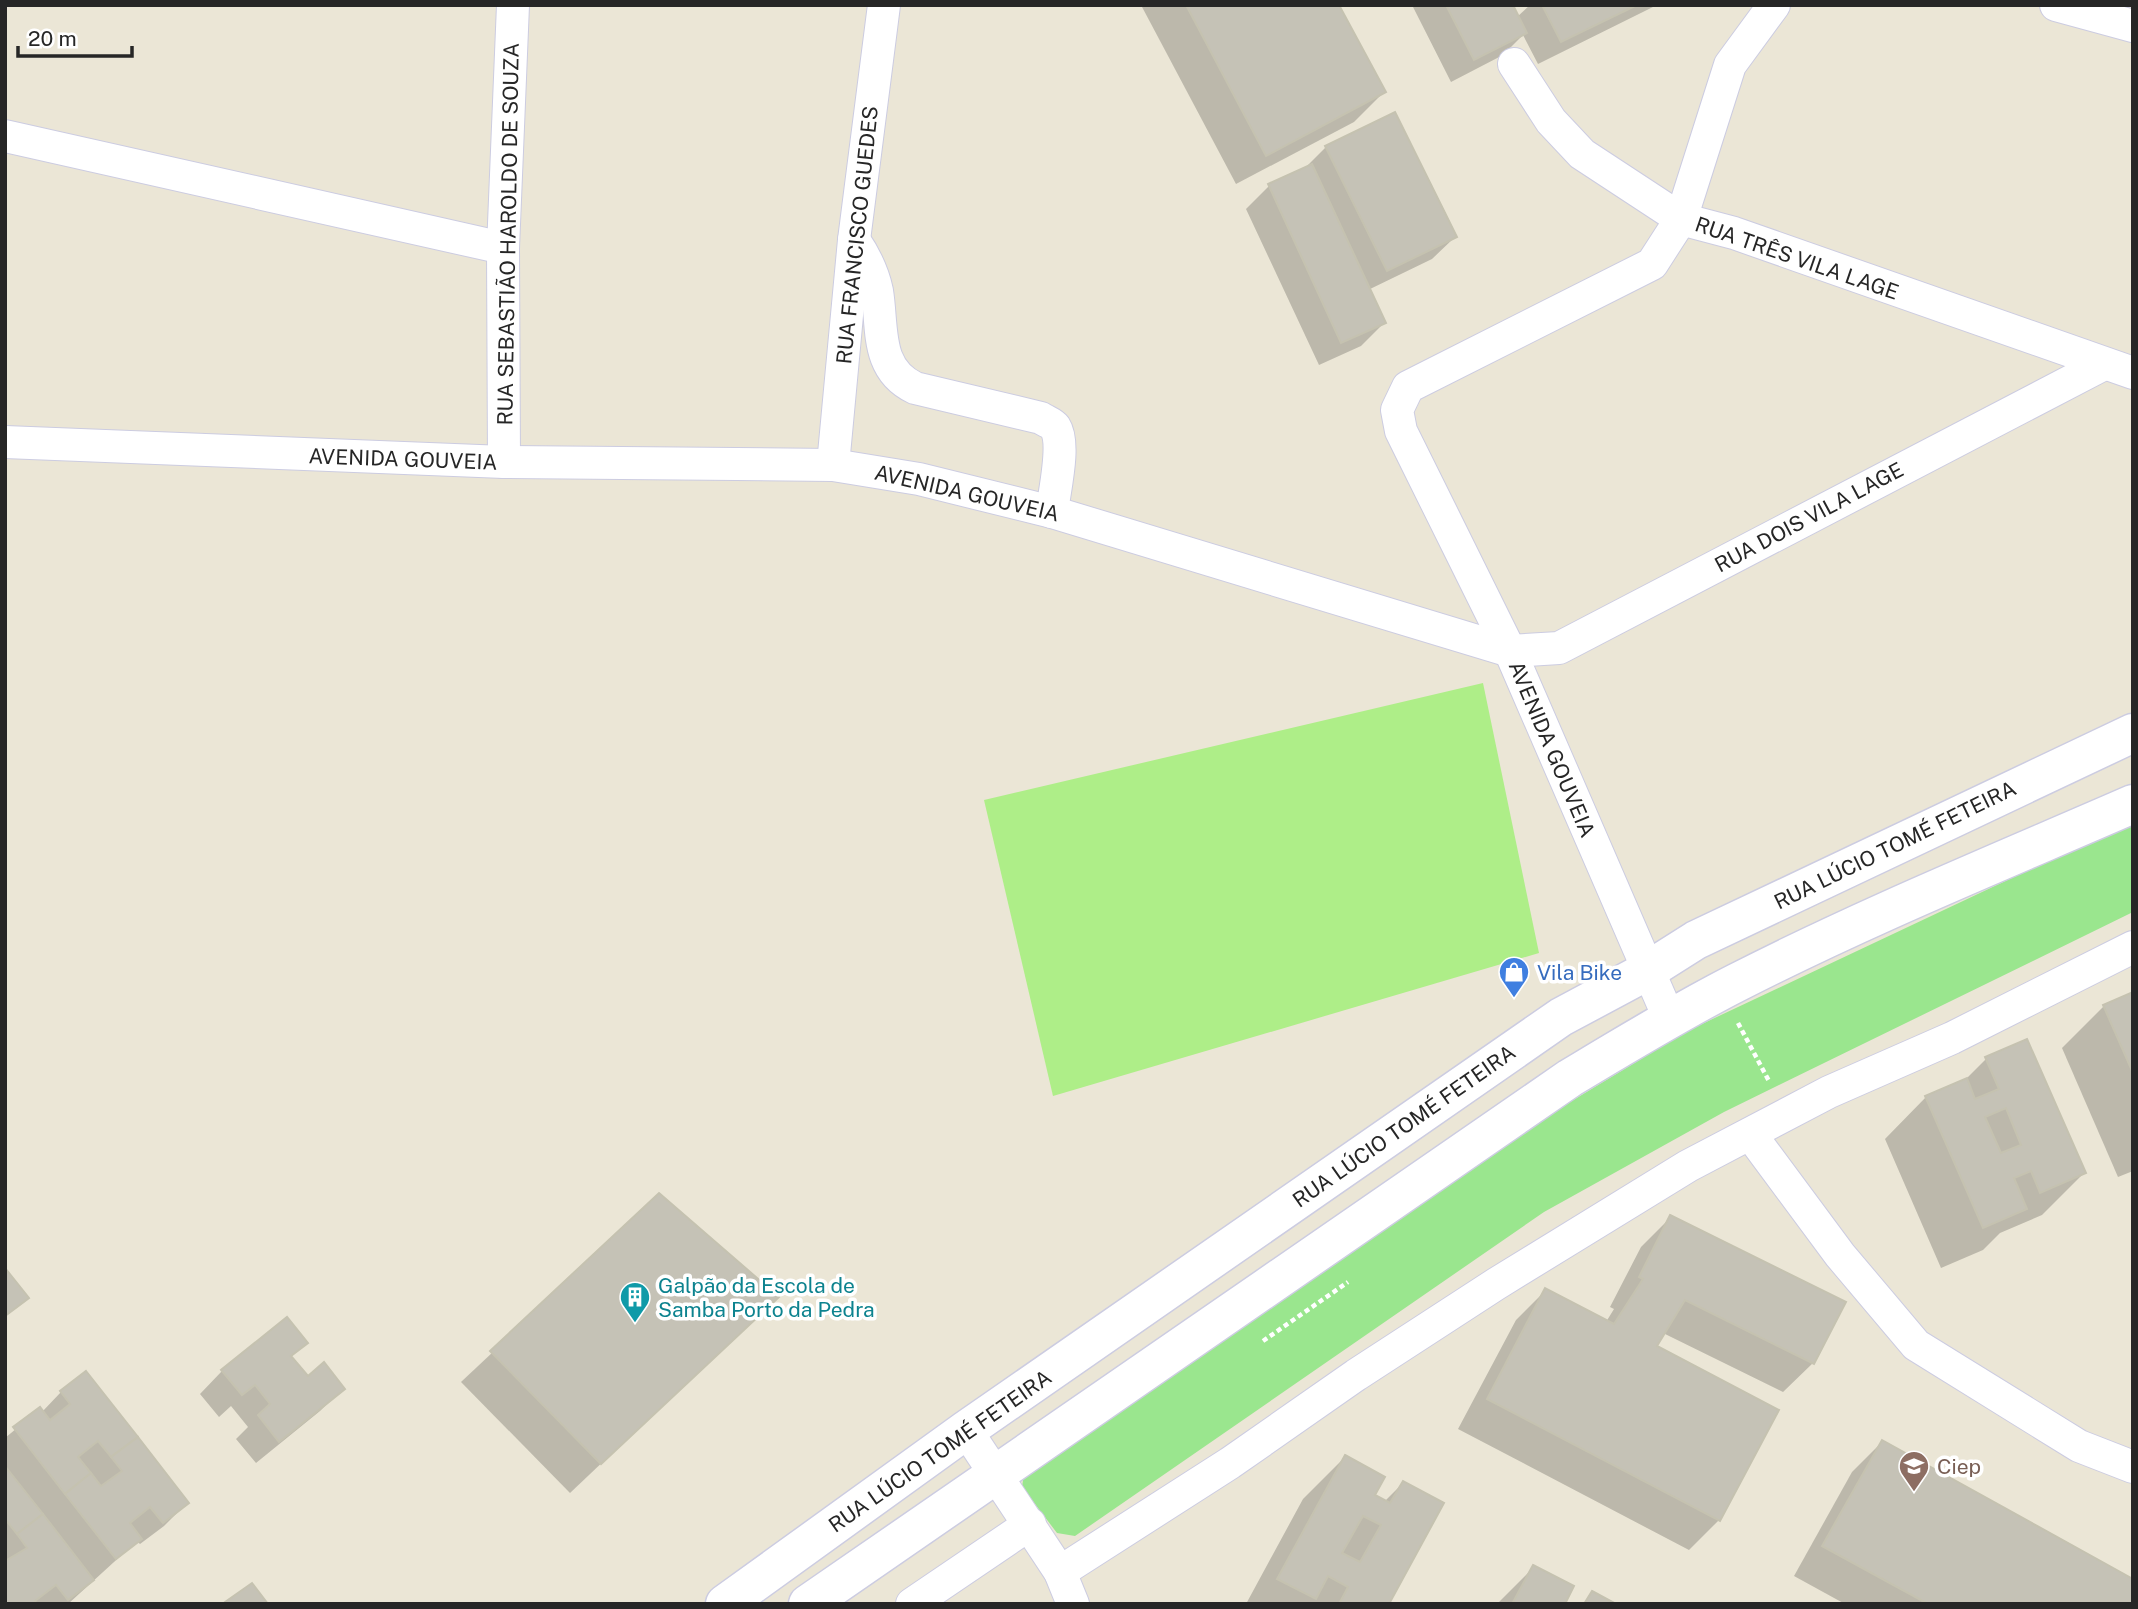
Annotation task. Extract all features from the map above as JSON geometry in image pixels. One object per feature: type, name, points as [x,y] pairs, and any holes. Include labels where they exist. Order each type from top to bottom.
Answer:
[{"type":"main road","name":"RUA LÚCIO TOMÉ FETEIRA","points":[[725,1604],[966,1430],[1560,1017],[1647,971],[1696,940],[2133,733]]},
{"type":"main road","points":[[808,1604],[998,1475],[1547,1092],[1669,1018],[1729,1006],[1899,906],[2133,804]]},
{"type":"street","name":"RUA SEBASTIÃO HAROLDO DE SOUZA","points":[[503,463],[503,248],[513,5]]},
{"type":"street","name":"RUA FRANCISCO GUEDES","points":[[832,465],[854,240],[884,5]]},
{"type":"street","points":[[1510,651],[1414,461],[1401,431],[1397,410],[1408,387],[1431,373],[1504,341],[1653,264],[1681,219],[1730,65],[1774,5]]},
{"type":"street","points":[[2056,5],[2133,26]]},
{"type":"street","name":"RUA TRÊS VILA LAGE","points":[[1514,64],[1551,121],[1583,155],[1681,219],[1734,233],[2102,365],[2133,373]]},
{"type":"street","points":[[5,136],[503,248]]},
{"type":"street","points":[[854,240],[867,259],[873,278],[885,354],[898,380],[915,388],[1041,418],[1054,426],[1058,437],[1058,461],[1052,512]]},
{"type":"street","name":"RUA DOIS VILA LAGE","points":[[1510,651],[1559,648],[2102,365]]},
{"type":"street","name":"AVENIDA GOUVEIA","points":[[5,442],[503,463],[832,465],[919,479],[1052,512],[1510,651],[1669,1018]]},
{"type":"street","points":[[1060,1572],[1230,1464],[1356,1375],[1496,1284],[1688,1166],[1751,1136],[1829,1093],[1952,1038],[2133,947]]},
{"type":"street","points":[[1751,1136],[1832,1245],[1916,1345],[2079,1446],[2133,1466]]},
{"type":"street","points":[[966,1430],[1060,1572],[1073,1604]]},
{"type":"street","points":[[912,1604],[1030,1524]]},
{"type":"path","points":[[1729,1006],[1749,1016]]},
{"type":"path","points":[[1726,1029],[1729,1006]]},
{"type":"path","points":[[1729,1006],[1787,1115]]},
{"type":"path","points":[[1256,1345],[1354,1276]]},
{"type":"green space","points":[[1483,683],[1539,953],[1053,1096],[984,800]]},
{"type":"green space","points":[[2133,821],[2133,912],[1724,1112],[1544,1212],[1075,1536],[1057,1533],[1022,1487],[1024,1474],[1511,1138],[1687,1031]]},
{"type":"building","points":[[1186,5],[1339,5],[1386,92],[1266,156]]},
{"type":"building","points":[[1446,5],[1513,5],[1527,33],[1474,60]]},
{"type":"building","points":[[1542,5],[1637,5],[1561,42]]},
{"type":"building","points":[[1395,112],[1457,237],[1387,271],[1325,146]]},
{"type":"building","points":[[1312,164],[1386,323],[1341,343],[1268,184]]},
{"type":"building","points":[[2133,992],[2133,1073],[2103,1005]]},
{"type":"building","points":[[2027,1039],[2086,1173],[2040,1193],[2031,1171],[2014,1178],[2027,1209],[1983,1228],[1925,1096],[1967,1078],[1975,1099],[1999,1089],[1985,1057]],"holes":[[[2006,1108],[2021,1145],[2001,1153],[1985,1117]]]},
{"type":"building","name":"Galpão da Escola de Samba Porto da Pedra","points":[[659,1193],[779,1297],[601,1464],[490,1351]]},
{"type":"building","points":[[1670,1215],[1846,1302],[1814,1364],[1685,1300],[1657,1346],[1779,1410],[1720,1521],[1487,1399],[1545,1288],[1614,1324],[1643,1279],[1639,1277]]},
{"type":"building","points":[[5,1268],[29,1298],[5,1316]]},
{"type":"building","points":[[287,1317],[308,1343],[291,1356],[308,1376],[324,1362],[345,1389],[279,1442],[258,1415],[270,1404],[255,1385],[242,1395],[221,1370]]},
{"type":"building","points":[[86,1371],[138,1437],[111,1457],[98,1441],[78,1457],[91,1473],[65,1494],[13,1427],[40,1407],[50,1420],[70,1404],[60,1391]]},
{"type":"building","points":[[138,1437],[189,1503],[163,1523],[150,1507],[130,1523],[142,1539],[116,1559],[65,1494],[91,1473],[101,1486],[122,1471],[111,1457]]},
{"type":"building","name":"Ciep","points":[[1882,1440],[2133,1579],[2133,1604],[1928,1604],[1822,1546]]},
{"type":"building","points":[[1345,1455],[1385,1477],[1375,1495],[1390,1503],[1403,1481],[1444,1503],[1389,1604],[1339,1604],[1348,1587],[1328,1576],[1316,1599],[1277,1579]],"holes":[[[1363,1516],[1381,1525],[1360,1562],[1342,1553]]]},
{"type":"building","points":[[5,1466],[43,1514],[17,1534],[5,1519]]},
{"type":"building","points":[[43,1514],[94,1580],[68,1600],[56,1585],[35,1601],[37,1604],[5,1604],[5,1561],[27,1548],[17,1534]]},
{"type":"building","points":[[1533,1565],[1574,1586],[1565,1604],[1512,1604]]},
{"type":"building","points":[[252,1583],[268,1604],[226,1604],[225,1602]]},
{"type":"building","points":[[1592,1591],[1616,1604],[1584,1604]]},
{"type":"place","name":"Vila Bike","points":[[1514,999]]},
{"type":"place","name":"Galpão da Escola de Samba Porto da Pedra","points":[[635,1324]]},
{"type":"place","name":"Ciep","points":[[1914,1493]]}]
